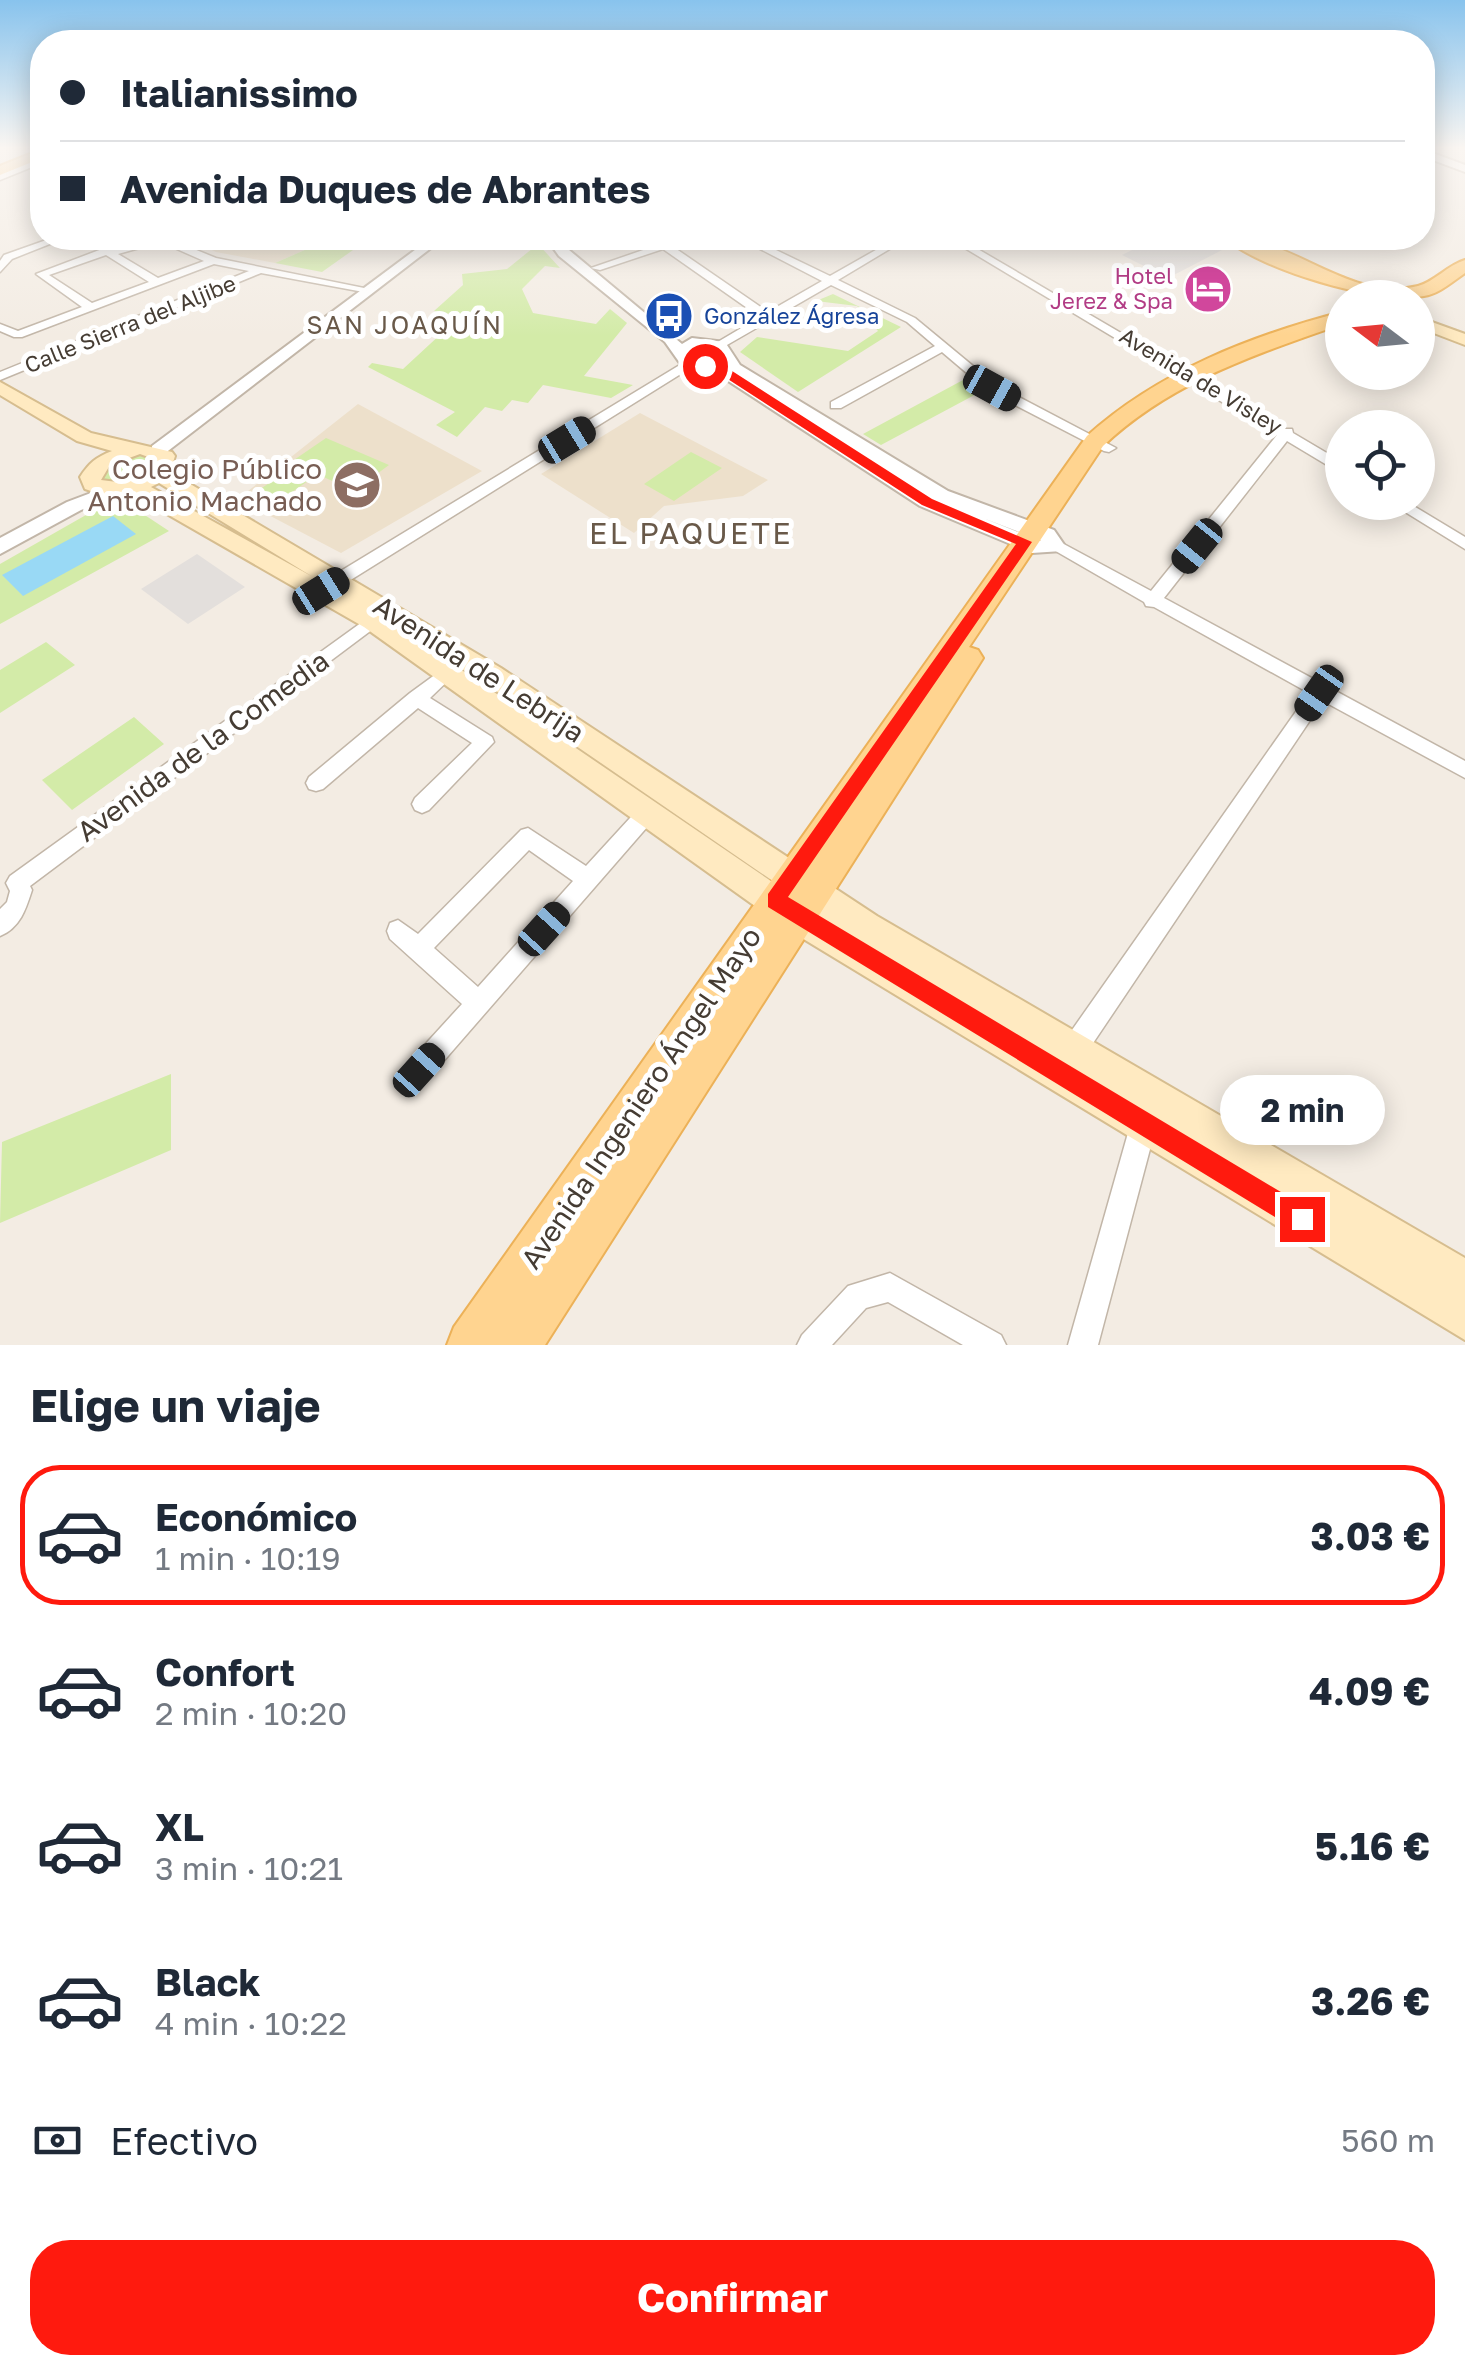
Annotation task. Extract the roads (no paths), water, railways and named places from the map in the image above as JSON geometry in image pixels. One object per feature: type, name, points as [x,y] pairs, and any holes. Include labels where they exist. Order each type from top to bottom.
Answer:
[{"type":"main road","points":[[1260,250],[1329,280]]},
{"type":"main road","points":[[1435,286],[1465,265]]},
{"type":"main road","name":"Avenida Ingeniero Ángel Mayo","points":[[472,1345],[794,898],[1102,445],[1192,376],[1325,325]]},
{"type":"main road","points":[[1435,325],[1465,340]]},
{"type":"main road","name":"Avenida Ingeniero Ángel Mayo","points":[[1192,376],[1325,332]]},
{"type":"main road","points":[[0,387],[84,436],[129,450],[158,450],[166,460],[159,474],[135,487]]},
{"type":"main road","points":[[0,405],[80,453],[99,482],[135,487],[330,585]]},
{"type":"main road","points":[[99,482],[129,450]]},
{"type":"main road","points":[[159,474],[380,615]]},
{"type":"main road","name":"Avenida de Lebrija","points":[[380,615],[794,898]]},
{"type":"main road","name":"Avenida de Lebrija","points":[[380,615],[446,672],[648,812],[794,898]]},
{"type":"main road","name":"Avenida Ingeniero Ángel Mayo","points":[[516,1345],[794,898]]},
{"type":"main road","points":[[794,898],[1074,1048],[1147,1109],[1465,1280]]},
{"type":"main road","points":[[794,898],[1147,1109],[1465,1318]]},
{"type":"street","points":[[0,269],[8,257],[30,249]]},
{"type":"street","points":[[90,307],[41,274],[113,250]]},
{"type":"street","points":[[188,250],[213,261],[368,290]]},
{"type":"street","points":[[158,450],[422,250]]},
{"type":"street","points":[[562,250],[670,339],[691,362],[724,372],[927,502],[1040,540]]},
{"type":"street","points":[[577,250],[681,335],[723,350],[734,368],[824,411],[940,494],[1040,540],[1465,770]]},
{"type":"street","points":[[596,268],[649,250]]},
{"type":"street","points":[[671,250],[767,317]]},
{"type":"street","points":[[769,250],[911,320],[992,388],[1102,445]]},
{"type":"street","points":[[330,585],[691,362],[719,363],[723,350],[767,317],[882,250]]},
{"type":"street","name":"Avenida de Visley","points":[[974,250],[1325,457]]},
{"type":"street","points":[[109,251],[157,282]]},
{"type":"street","points":[[0,327],[18,334],[213,261]]},
{"type":"street","name":"Calle Sierra del Aljibe","points":[[0,376],[260,270]]},
{"type":"street","points":[[691,362],[685,346],[701,342]]},
{"type":"street","points":[[824,411],[943,346]]},
{"type":"street","points":[[1152,602],[1287,432]]},
{"type":"street","points":[[0,540],[99,482]]},
{"type":"street","points":[[0,547],[74,506],[99,482]]},
{"type":"street","points":[[1426,520],[1465,544]]},
{"type":"street","name":"Avenida de la Comedia","points":[[9,881],[380,615]]},
{"type":"street","points":[[316,783],[446,672]]},
{"type":"street","points":[[1074,1048],[1319,693]]},
{"type":"street","points":[[416,698],[485,742],[422,804]]},
{"type":"street","points":[[419,1070],[648,812]]},
{"type":"street","points":[[418,949],[528,837],[588,880]]},
{"type":"street","points":[[0,925],[16,908],[9,881]]},
{"type":"street","points":[[398,931],[479,1003]]},
{"type":"street","points":[[1083,1345],[1147,1109]]},
{"type":"street","points":[[812,1345],[858,1296],[890,1287],[991,1345]]},
{"type":"water","points":[[113,516],[136,534],[23,596],[2,575]]},
{"type":"place","name":"Hotel Jerez & Spa","points":[[1208,289]]},
{"type":"place","name":"González Ágresa","points":[[669,316]]},
{"type":"place","name":"Colegio Público Antonio Machado","points":[[357,485]]},
{"type":"district","name":"SAN JOAQUÍN","points":[[405,325]]},
{"type":"district","name":"EL PAQUETE","points":[[691,534]]}]
